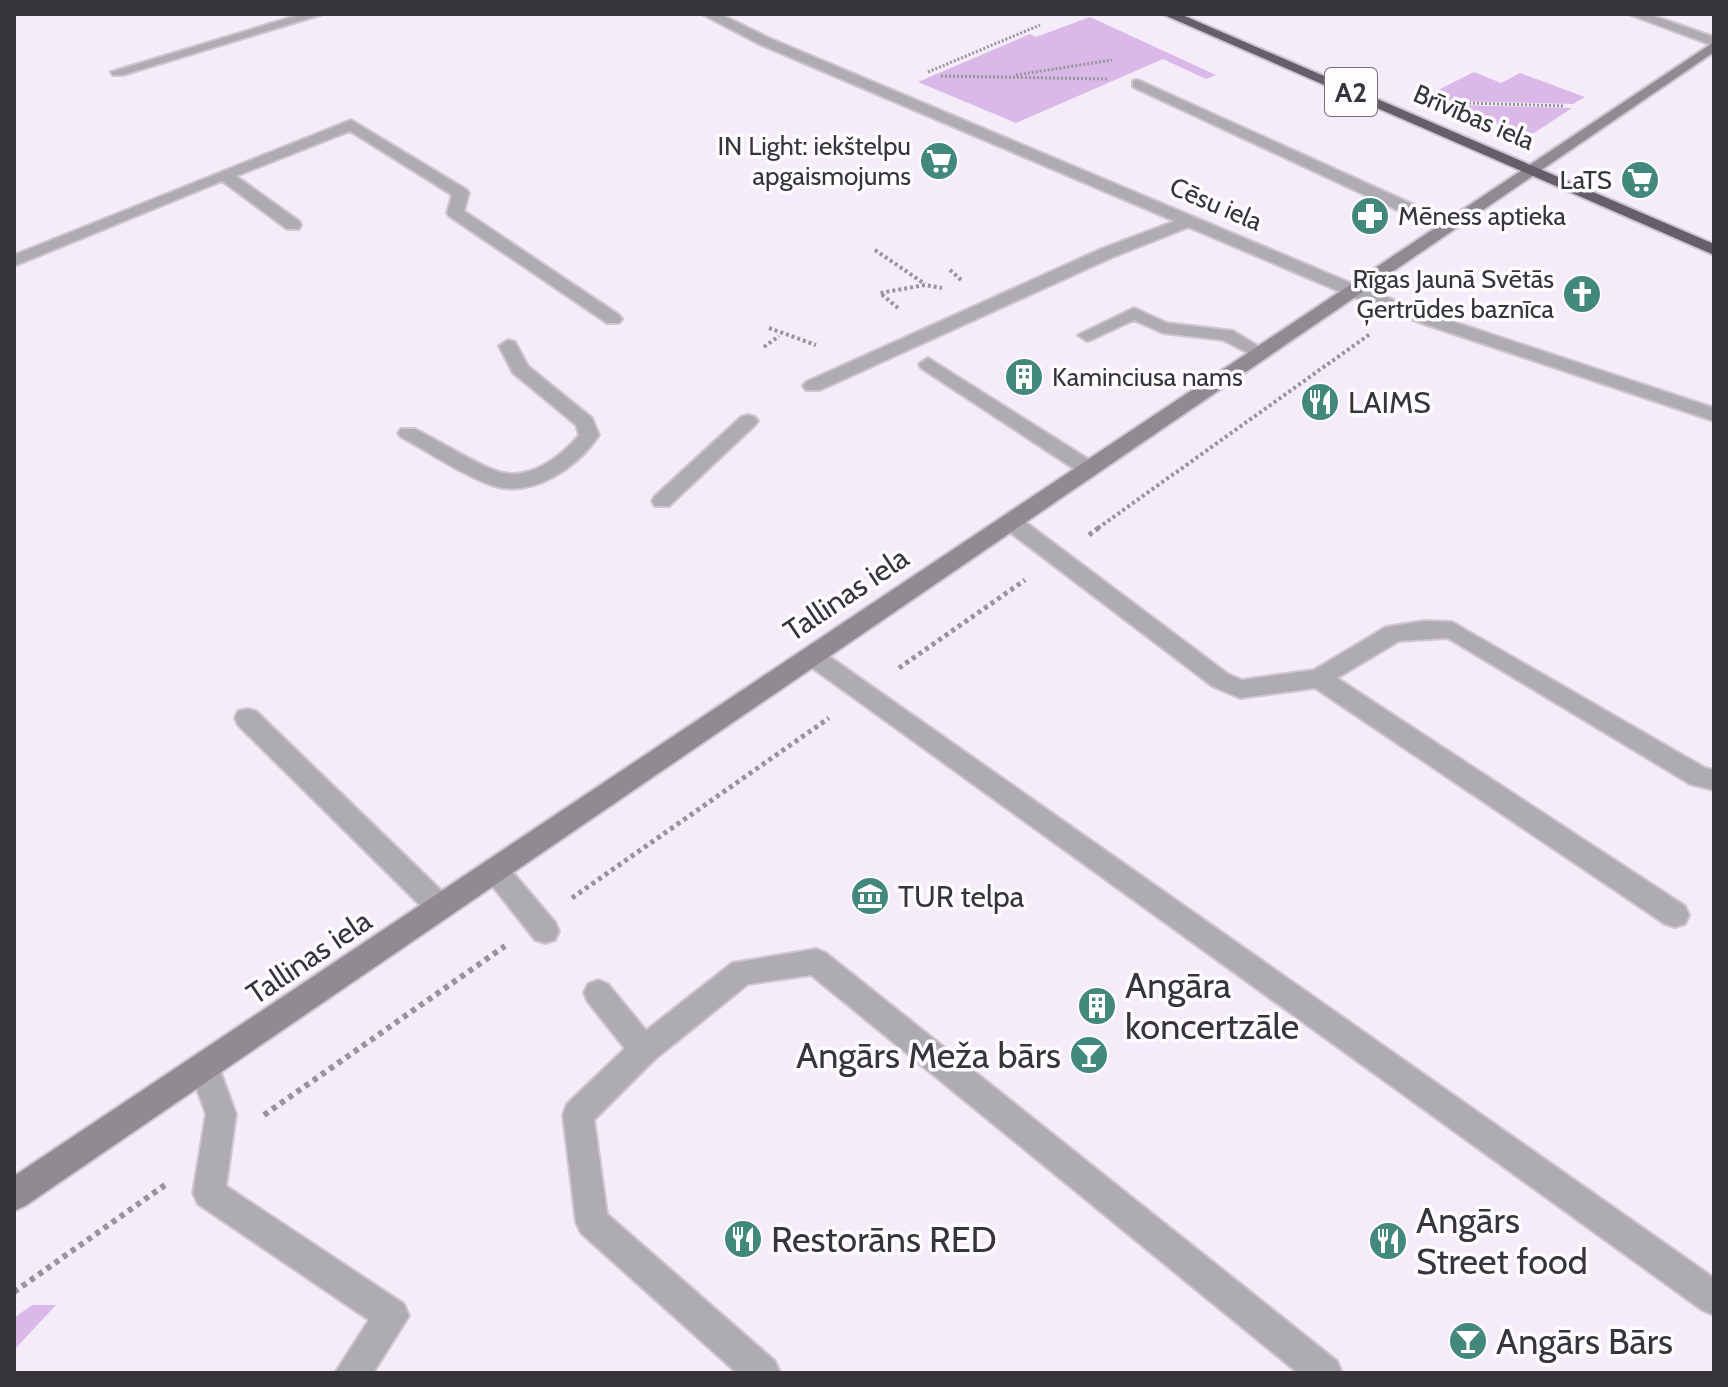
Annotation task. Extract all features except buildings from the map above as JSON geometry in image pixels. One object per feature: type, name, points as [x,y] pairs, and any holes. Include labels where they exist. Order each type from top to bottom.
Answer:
[{"type":"highway","name":"Brīvības iela","points":[[1169,14],[1714,250]]},
{"type":"street","points":[[118,72],[316,14]]},
{"type":"street","name":"Cēsu iela","points":[[709,14],[764,41],[1354,291],[1430,320],[1714,415]]},
{"type":"street","points":[[1635,14],[1714,44]]},
{"type":"street","name":"Tallinas iela","points":[[14,1195],[1262,354],[1714,44]]},
{"type":"street","points":[[1138,84],[1446,226]]},
{"type":"street","points":[[14,261],[351,125],[461,193],[455,213],[613,319]]},
{"type":"street","points":[[224,175],[293,225]]},
{"type":"street","points":[[813,386],[1107,253],[1188,221]]},
{"type":"street","points":[[1087,335],[1134,313],[1163,328],[1227,335],[1262,354]]},
{"type":"street","points":[[408,433],[499,480],[516,482],[536,479],[582,447],[589,435],[585,422],[520,369],[508,346]]},
{"type":"street","points":[[928,364],[1089,469]]},
{"type":"street","points":[[662,501],[748,421]]},
{"type":"street","points":[[1011,522],[1220,680],[1240,689],[1319,678],[1394,633],[1424,629],[1452,630],[1699,777],[1714,780]]},
{"type":"street","points":[[812,656],[1714,1298]]},
{"type":"street","points":[[1319,678],[1675,915]]},
{"type":"street","points":[[247,718],[440,907]]},
{"type":"street","points":[[495,870],[542,927]]},
{"type":"street","points":[[763,1373],[592,1222],[578,1115],[644,1050],[742,972],[816,962],[1307,1367]]},
{"type":"street","points":[[598,993],[644,1050]]},
{"type":"street","points":[[204,1067],[221,1114],[209,1193],[392,1316],[352,1373]]},
{"type":"path","points":[[1040,25],[920,76],[1110,79],[1138,84]]},
{"type":"path","points":[[1001,78],[1126,58]]},
{"type":"path","points":[[1467,103],[1573,106]]},
{"type":"path","points":[[875,250],[925,285]]},
{"type":"path","points":[[870,296],[880,293]]},
{"type":"path","points":[[14,1292],[215,1150],[542,927],[863,693],[1371,333]]},
{"type":"path","points":[[764,347],[779,336]]},
{"type":"shaded area","points":[[1090,17],[1216,75],[1206,79],[1163,59],[1016,123],[918,82],[1030,34],[1036,37]]},
{"type":"shaded area","points":[[1474,72],[1501,83],[1520,73],[1585,97],[1573,104],[1450,101],[1432,93]]},
{"type":"shaded area","points":[[1452,105],[1572,108],[1534,133],[1521,134]]},
{"type":"shaded area","points":[[32,1305],[56,1305],[14,1350],[14,1318]]},
{"type":"place","name":"IN Light: iekštelpu apgaismojums","points":[[939,161]]},
{"type":"place","name":"LaTS","points":[[1640,180]]},
{"type":"place","name":"Mēness aptieka","points":[[1370,216]]},
{"type":"place","name":"Rīgas Jaunā Svētās Ģertrūdes baznīca","points":[[1582,294]]},
{"type":"place","name":"Kaminciusa nams","points":[[1024,377]]},
{"type":"place","name":"LAIMS","points":[[1320,402]]},
{"type":"place","name":"TUR telpa","points":[[870,896]]},
{"type":"place","name":"Angāra koncertzāle","points":[[1097,1006]]},
{"type":"place","name":"Angārs Meža bārs","points":[[1089,1055]]},
{"type":"place","name":"Restorāns RED","points":[[743,1239]]},
{"type":"place","name":"Angārs Street food","points":[[1388,1241]]},
{"type":"place","name":"Angārs Bārs","points":[[1468,1341]]}]
